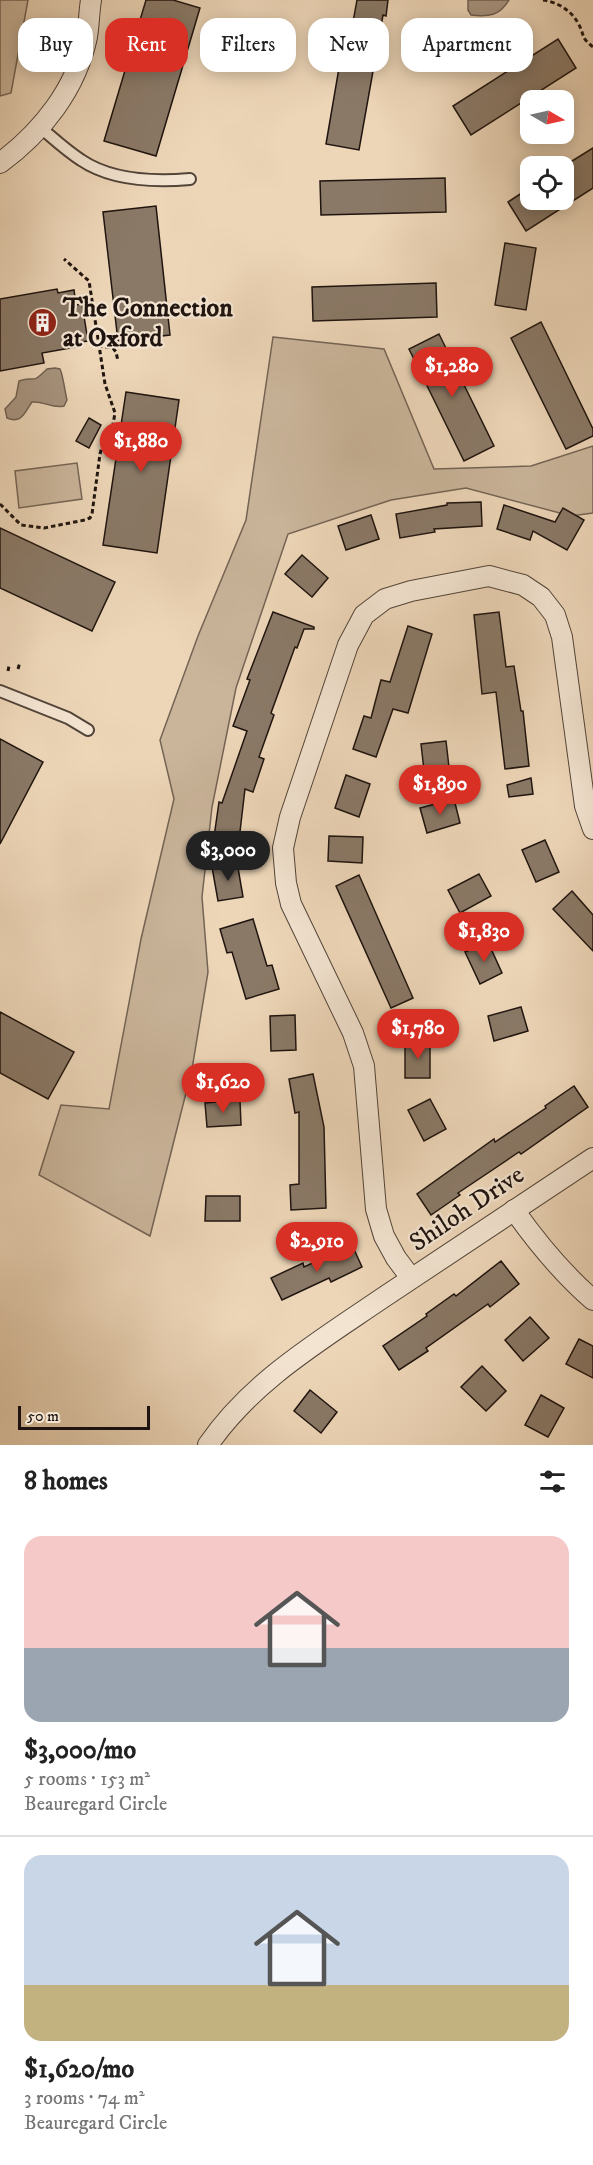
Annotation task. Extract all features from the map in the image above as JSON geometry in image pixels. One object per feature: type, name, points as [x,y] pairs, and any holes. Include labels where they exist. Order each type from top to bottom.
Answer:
[{"type":"street","points":[[0,163],[41,128],[58,105],[76,70],[87,37],[91,0]]},
{"type":"street","points":[[411,1278],[396,1258],[384,1236],[376,1209],[364,1066],[352,1033],[291,904],[283,867],[283,848],[290,817],[348,645],[364,615],[385,599],[403,593],[489,576],[522,585],[541,597],[555,615],[562,637],[585,806],[593,829]]},
{"type":"street","name":"Shiloh Drive","points":[[207,1445],[239,1406],[270,1377],[411,1278],[593,1158]]},
{"type":"street","points":[[514,1210],[566,1277],[593,1300]]},
{"type":"lane","points":[[41,128],[82,161],[101,170],[124,177],[166,181],[190,179]]},
{"type":"lane","points":[[0,691],[68,718],[88,730]]},
{"type":"path","points":[[543,0],[559,4],[568,12],[578,23],[582,37],[593,47]]},
{"type":"path","points":[[0,504],[21,525],[44,528],[90,518],[102,447],[112,430],[115,413],[105,384],[89,281],[64,259]]},
{"type":"path","points":[[98,346],[113,348],[118,361]]},
{"type":"path","points":[[18,669],[20,662]]},
{"type":"shaded area","points":[[0,0],[28,0],[25,18],[18,18],[18,55],[11,93],[0,96]]},
{"type":"shaded area","points":[[468,0],[509,0],[498,12],[483,16],[471,15],[468,10]]},
{"type":"shaded area","points":[[273,337],[384,349],[434,469],[531,466],[593,446],[593,513],[571,516],[466,488],[391,500],[288,534],[236,688],[212,807],[202,897],[208,972],[192,1069],[150,1236],[39,1175],[61,1105],[109,1109],[141,939],[174,799],[160,740],[198,636],[246,520]]},
{"type":"shaded area","points":[[47,369],[60,369],[62,375],[67,400],[64,406],[32,402],[25,413],[16,420],[7,418],[5,409],[16,397],[19,381],[35,379]]},
{"type":"shaded area","points":[[77,463],[82,499],[19,508],[15,471]]},
{"type":"building","points":[[146,0],[173,0],[200,8],[188,48],[188,18],[141,18]]},
{"type":"building","points":[[357,0],[388,0],[386,16],[383,15],[382,18],[354,18]]},
{"type":"building","points":[[558,39],[576,68],[542,90],[520,90],[520,104],[471,135],[453,106],[506,72],[533,72],[533,55]]},
{"type":"building","points":[[125,72],[181,72],[156,156],[104,141]]},
{"type":"building","points":[[338,72],[373,72],[359,150],[326,144]]},
{"type":"building","points":[[593,148],[593,188],[574,200],[574,160]]},
{"type":"building","points":[[445,178],[446,212],[321,215],[320,181]]},
{"type":"building","points":[[520,194],[520,210],[559,210],[526,231],[508,202]]},
{"type":"building","points":[[156,206],[170,335],[118,341],[103,212]]},
{"type":"building","points":[[505,243],[536,248],[526,310],[495,305]]},
{"type":"building","points":[[436,283],[437,317],[313,321],[312,287]]},
{"type":"building","name":"The Connection at Oxford","points":[[57,289],[58,293],[74,290],[76,305],[82,304],[88,341],[81,342],[81,346],[42,353],[44,363],[0,371],[0,299]]},
{"type":"building","points":[[541,322],[593,429],[593,436],[566,449],[511,338]]},
{"type":"building","points":[[439,334],[494,446],[464,461],[409,349]]},
{"type":"building","points":[[126,392],[179,400],[157,553],[103,545]]},
{"type":"building","points":[[89,418],[101,425],[89,448],[76,441]]},
{"type":"building","points":[[481,502],[482,526],[434,529],[435,532],[400,538],[396,514],[447,505],[447,503]]},
{"type":"building","points":[[504,505],[555,522],[563,508],[584,520],[567,550],[533,531],[530,540],[497,529]]},
{"type":"building","points":[[371,515],[379,539],[346,550],[338,526]]},
{"type":"building","points":[[0,528],[115,582],[92,631],[0,588]]},
{"type":"building","points":[[302,555],[328,578],[312,597],[285,574]]},
{"type":"building","points":[[273,612],[314,627],[314,629],[304,629],[271,713],[274,715],[259,757],[264,759],[253,792],[245,789],[239,840],[214,837],[219,802],[222,803],[247,731],[233,726],[250,680],[247,679]]},
{"type":"building","points":[[499,612],[506,667],[514,666],[521,711],[523,711],[529,766],[505,769],[496,692],[482,694],[474,615]]},
{"type":"building","points":[[408,626],[432,634],[408,713],[393,709],[376,757],[353,749],[364,716],[371,718],[381,680],[390,682]]},
{"type":"building","points":[[0,739],[43,762],[0,844]]},
{"type":"building","points":[[446,741],[450,776],[425,779],[421,744]]},
{"type":"building","points":[[346,775],[370,784],[359,817],[335,808]]},
{"type":"building","points":[[531,778],[533,794],[509,797],[507,785]]},
{"type":"building","points":[[454,799],[460,823],[427,833],[420,808]]},
{"type":"building","points":[[329,836],[363,837],[362,863],[328,861]]},
{"type":"building","points":[[545,840],[559,872],[536,882],[522,850]]},
{"type":"building","points":[[237,862],[243,897],[218,901],[212,867]]},
{"type":"building","points":[[479,874],[491,896],[460,913],[448,890]]},
{"type":"building","points":[[359,875],[413,998],[391,1008],[336,886]]},
{"type":"building","points":[[572,891],[593,915],[593,951],[553,909]]},
{"type":"building","points":[[253,919],[267,966],[272,965],[279,989],[246,999],[232,952],[227,953],[220,929]]},
{"type":"building","points":[[488,942],[502,973],[480,984],[465,952]]},
{"type":"building","points":[[521,1007],[528,1031],[494,1041],[488,1016]]},
{"type":"building","points":[[0,1012],[74,1052],[48,1099],[0,1073]]},
{"type":"building","points":[[295,1015],[296,1050],[271,1051],[270,1016]]},
{"type":"building","points":[[405,1043],[430,1043],[430,1078],[405,1078]]},
{"type":"building","points":[[313,1074],[324,1127],[326,1208],[291,1210],[290,1185],[299,1184],[299,1112],[295,1113],[289,1079]]},
{"type":"building","points":[[574,1086],[588,1107],[521,1154],[519,1152],[458,1193],[460,1195],[431,1215],[417,1194],[494,1139],[495,1142],[546,1108],[545,1106]]},
{"type":"building","points":[[430,1099],[446,1129],[424,1141],[408,1110]]},
{"type":"building","points":[[240,1100],[241,1125],[207,1127],[205,1103]]},
{"type":"building","points":[[206,1196],[240,1196],[240,1221],[205,1221]]},
{"type":"building","points":[[352,1245],[362,1267],[331,1282],[329,1278],[282,1300],[271,1278],[303,1263],[304,1267]]},
{"type":"building","points":[[501,1261],[519,1284],[490,1307],[488,1304],[426,1348],[428,1351],[399,1370],[383,1346],[454,1294],[456,1296]]},
{"type":"building","points":[[530,1317],[549,1338],[523,1361],[505,1340]]},
{"type":"building","points":[[579,1339],[593,1346],[593,1378],[566,1364]]},
{"type":"building","points":[[482,1366],[506,1391],[486,1411],[461,1387]]},
{"type":"building","points":[[310,1390],[337,1412],[321,1433],[294,1411]]},
{"type":"building","points":[[541,1395],[564,1408],[548,1437],[525,1425]]},
{"type":"place","name":"The Connection at Oxford","points":[[42,323]]}]
